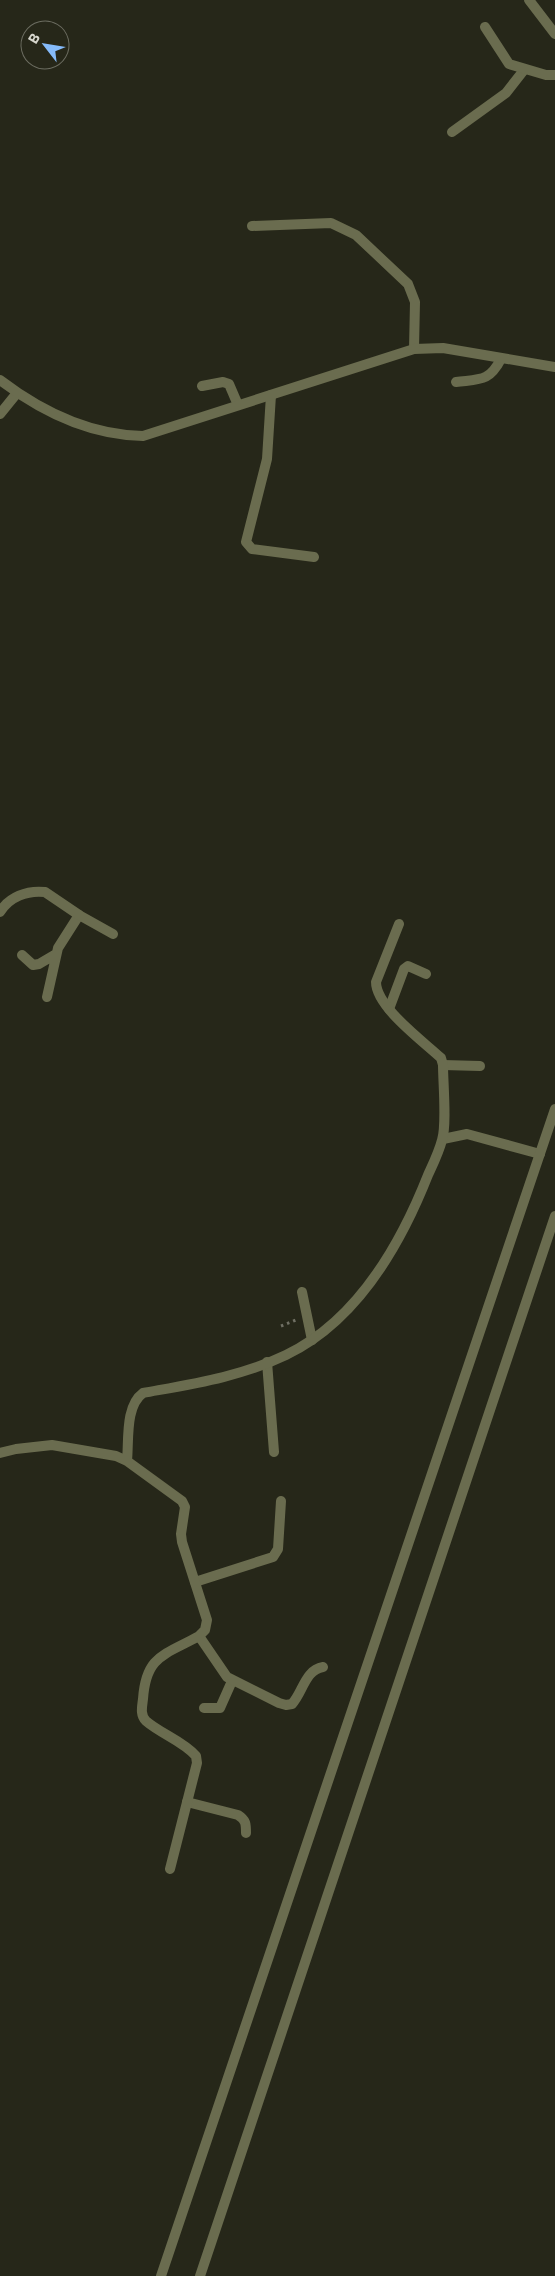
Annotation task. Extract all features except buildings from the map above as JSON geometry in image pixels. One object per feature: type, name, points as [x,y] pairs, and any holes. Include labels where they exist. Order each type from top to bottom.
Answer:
[{"type":"street","points":[[529,0],[555,34]]},
{"type":"street","points":[[485,27],[509,64],[524,70],[555,75]]},
{"type":"street","points":[[452,132],[506,93],[524,70]]},
{"type":"street","points":[[252,226],[331,223],[356,235],[408,284],[415,302],[414,350]]},
{"type":"street","points":[[0,380],[17,393],[79,426],[126,436],[143,436],[414,350],[443,348],[555,367]]},
{"type":"street","points":[[456,382],[487,378],[501,359]]},
{"type":"street","points":[[202,386],[222,382],[228,384],[238,406]]},
{"type":"street","points":[[0,414],[17,393]]},
{"type":"street","points":[[270,395],[267,459],[246,542],[252,549],[314,557]]},
{"type":"street","points":[[0,912],[6,902],[15,897],[38,891],[44,892],[79,915],[114,934]]},
{"type":"street","points":[[47,997],[56,954],[79,915]]},
{"type":"street","points":[[127,1461],[132,1406],[136,1398],[143,1393],[228,1378],[286,1355],[325,1332],[356,1300],[390,1254],[414,1210],[443,1139],[444,1065],[441,1058],[389,1009],[376,991],[376,982],[399,924]]},
{"type":"street","points":[[22,955],[33,965],[39,964],[56,954]]},
{"type":"street","points":[[389,1009],[404,969],[408,966],[426,974]]},
{"type":"street","points":[[444,1065],[480,1066]]},
{"type":"street","points":[[161,2276],[555,1109]]},
{"type":"street","points":[[443,1139],[467,1134],[540,1154]]},
{"type":"street","points":[[200,2276],[555,1216]]},
{"type":"street","points":[[302,1292],[312,1340]]},
{"type":"street","points":[[267,1362],[274,1452]]},
{"type":"street","points":[[0,1453],[16,1449],[52,1445],[116,1456],[127,1461],[182,1501],[185,1507],[180,1534],[208,1620],[205,1630],[200,1636],[158,1659],[151,1665],[144,1680],[142,1713],[148,1722],[196,1756],[197,1763],[170,1869]]},
{"type":"street","points":[[195,1582],[273,1557],[278,1548],[281,1501]]},
{"type":"street","points":[[200,1636],[222,1671],[232,1681],[286,1705],[292,1704],[296,1699],[310,1674],[316,1668],[323,1668]]},
{"type":"street","points":[[204,1708],[220,1708],[232,1681]]},
{"type":"street","points":[[187,1802],[238,1815],[244,1819],[246,1833]]}]
